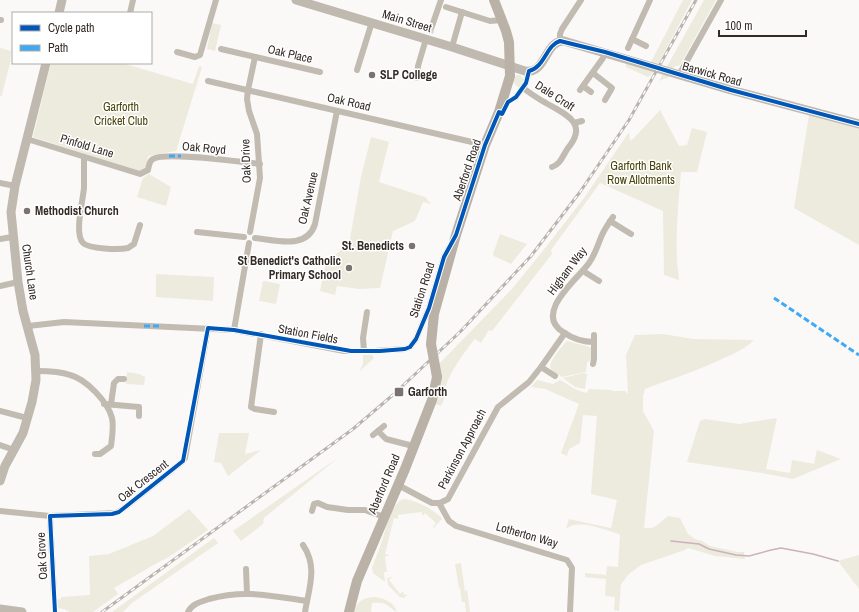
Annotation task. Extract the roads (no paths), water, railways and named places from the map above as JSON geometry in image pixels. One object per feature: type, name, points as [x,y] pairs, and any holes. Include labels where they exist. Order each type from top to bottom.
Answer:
[{"type":"main road","name":"Aberford Road","points":[[349,612],[357,581],[432,400],[437,377],[430,344],[434,314],[456,235],[510,76],[509,42],[494,0]]},
{"type":"street","points":[[59,12],[62,0]]},
{"type":"street","points":[[130,12],[133,0]]},
{"type":"street","points":[[177,52],[195,57],[200,54],[216,0]]},
{"type":"street","name":"Main Street","points":[[296,0],[428,37],[452,47],[529,71]]},
{"type":"street","points":[[432,26],[441,0]]},
{"type":"street","points":[[516,97],[528,80],[529,71],[537,68],[554,45],[560,41],[562,29],[581,0]]},
{"type":"street","points":[[628,48],[650,0]]},
{"type":"street","points":[[679,74],[721,0]]},
{"type":"street","points":[[446,8],[490,21],[502,20]]},
{"type":"street","points":[[452,47],[462,12]]},
{"type":"street","points":[[357,70],[372,22]]},
{"type":"street","points":[[417,78],[418,66],[428,37]]},
{"type":"street","points":[[632,39],[646,46]]},
{"type":"street","name":"Barwick Road","points":[[560,41],[605,52],[738,92],[859,124]]},
{"type":"street","name":"Oak Place","points":[[221,49],[320,72]]},
{"type":"street","points":[[591,92],[582,88],[603,58],[605,52]]},
{"type":"street","name":"Oak Place","points":[[248,90],[255,57]]},
{"type":"street","name":"Church Lane","points":[[0,481],[5,466],[21,437],[32,402],[36,371],[35,355],[18,282],[10,212],[15,186],[46,64]]},
{"type":"street","points":[[593,73],[612,88],[605,100]]},
{"type":"street","name":"Oak Road","points":[[208,81],[485,146]]},
{"type":"street","name":"Dale Croft","points":[[522,88],[538,99],[567,114],[574,123],[576,132],[574,140],[560,161],[552,166]]},
{"type":"street","name":"Oak Drive","points":[[248,90],[248,107],[257,134],[260,164],[259,184],[250,232]]},
{"type":"street","name":"Oak Avenue","points":[[255,238],[294,242],[304,239],[311,233],[315,224],[337,111]]},
{"type":"street","name":"Dale Croft","points":[[574,123],[582,121]]},
{"type":"street","name":"Pinfold Lane","points":[[27,139],[84,158],[140,174]]},
{"type":"street","name":"Oak Royd","points":[[140,174],[148,170],[150,161],[153,159],[169,156],[260,164]]},
{"type":"street","points":[[84,158],[84,189],[80,207],[79,236],[83,243],[91,246],[128,248],[134,244],[140,225]]},
{"type":"street","points":[[0,183],[15,186]]},
{"type":"street","name":"Higham Way","points":[[565,333],[559,330],[555,323],[553,315],[554,307],[561,296],[590,261],[612,219],[631,234]]},
{"type":"street","points":[[197,232],[244,237],[249,243]]},
{"type":"street","points":[[234,330],[249,243],[255,238],[254,234],[250,232],[246,233],[244,237]]},
{"type":"street","name":"Station Road","points":[[405,349],[410,347],[416,339],[429,308],[444,257],[456,235]]},
{"type":"street","points":[[0,239],[12,237]]},
{"type":"street","points":[[583,270],[599,281]]},
{"type":"street","points":[[0,286],[18,282]]},
{"type":"street","points":[[364,351],[363,338],[367,312]]},
{"type":"street","name":"Station Fields","points":[[28,326],[64,322],[208,328],[261,334],[344,351],[405,349]]},
{"type":"street","name":"Oak Crescent","points":[[0,511],[50,516],[112,514],[119,512],[184,461],[208,328]]},
{"type":"street","points":[[565,333],[582,342],[594,342]]},
{"type":"street","name":"Parkinson Approach","points":[[398,485],[432,503],[444,502],[450,496],[498,407],[526,385],[541,367],[565,333]]},
{"type":"street","points":[[261,334],[251,406],[255,409],[274,412]]},
{"type":"street","points":[[592,364],[594,359],[594,335]]},
{"type":"street","points":[[541,367],[555,376]]},
{"type":"street","points":[[36,371],[57,372],[72,375],[85,381],[104,404],[112,418],[111,446],[100,454],[94,454]]},
{"type":"street","points":[[111,404],[114,383],[118,379],[124,379]]},
{"type":"street","points":[[139,416],[140,400]]},
{"type":"street","points":[[104,404],[139,407]]},
{"type":"street","points":[[0,411],[27,418]]},
{"type":"street","points":[[384,426],[375,433],[386,439],[413,446]]},
{"type":"street","points":[[0,445],[14,450]]},
{"type":"street","points":[[312,511],[314,504],[318,503],[327,507],[348,510],[365,510],[384,517]]},
{"type":"street","name":"Lotherton Way","points":[[439,503],[449,521],[456,526],[562,557],[567,560],[572,568],[570,612]]},
{"type":"street","name":"Oak Grove","points":[[50,516],[54,595]]},
{"type":"street","points":[[303,545],[309,557],[312,569],[305,612]]},
{"type":"street","points":[[246,569],[247,593]]},
{"type":"street","points":[[188,612],[191,607],[202,601],[230,594],[247,593],[307,601]]},
{"type":"street","points":[[0,609],[19,612]]},
{"type":"waterway","points":[[671,541],[699,544],[709,549],[736,555],[749,556],[781,548],[813,554],[838,561]]},
{"type":"tunnel","points":[[430,33],[432,26]]},
{"type":"railway","points":[[102,612],[353,429],[394,394],[461,331],[531,256],[580,192],[629,120],[696,0]]},
{"type":"place","name":"SLP College","points":[[372,75]]},
{"type":"place","name":"Methodist Church","points":[[27,211]]},
{"type":"place","name":"St. Benedicts","points":[[412,246]]},
{"type":"place","name":"St Benedict's Catholic Primary School","points":[[349,268]]},
{"type":"place","name":"Garforth","points":[[399,392]]},
{"type":"park label","name":"Garforth Cricket Club","points":[[121,114]]},
{"type":"park label","name":"Garforth Bank Row Allotments","points":[[641,173]]}]
